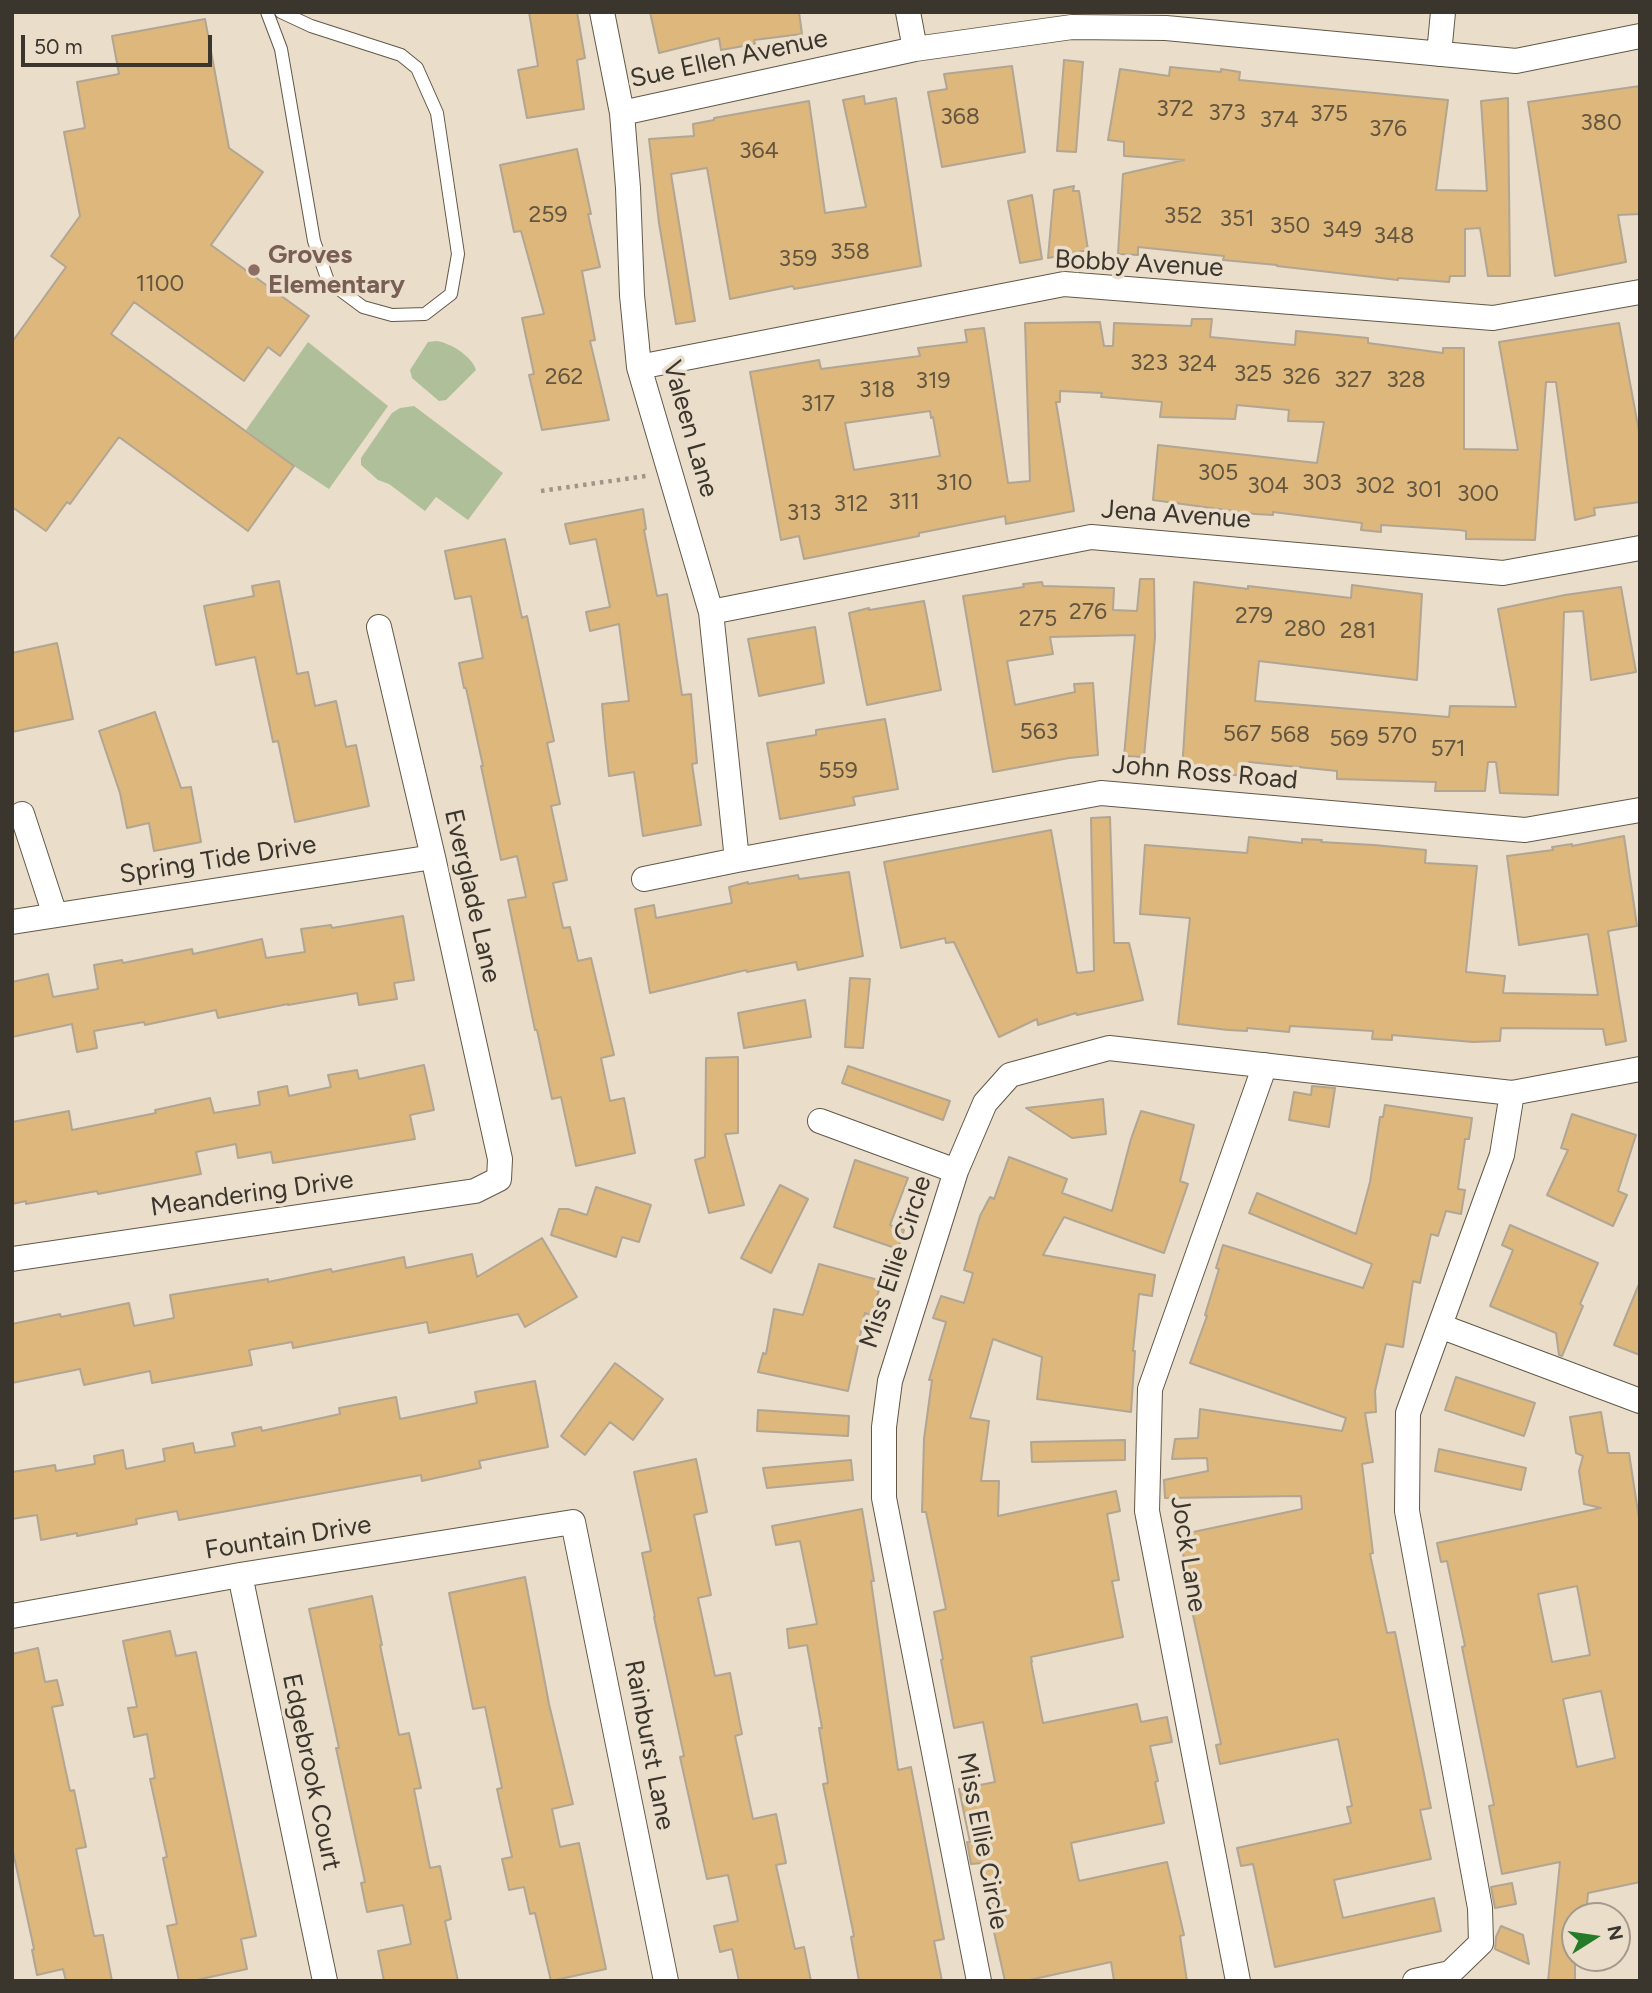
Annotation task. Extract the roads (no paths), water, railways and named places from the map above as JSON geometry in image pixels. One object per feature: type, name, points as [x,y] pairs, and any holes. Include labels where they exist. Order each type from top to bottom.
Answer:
[{"type":"street","name":"Valeen Lane","points":[[602,12],[622,113],[632,295],[639,367],[711,612],[737,860]]},
{"type":"street","points":[[908,12],[915,49]]},
{"type":"street","points":[[1439,54],[1443,12]]},
{"type":"street","name":"Sue Ellen Avenue","points":[[622,113],[915,49],[1072,27],[1167,20],[1516,61],[1640,36]]},
{"type":"street","name":"Bobby Avenue","points":[[639,367],[1064,284],[1493,318],[1640,292]]},
{"type":"street","name":"Jena Avenue","points":[[711,612],[1091,537],[1503,573],[1640,548]]},
{"type":"street","name":"Everglade Lane","points":[[379,627],[500,1159],[499,1179]]},
{"type":"street","name":"John Ross Road","points":[[645,879],[1101,793],[1525,830],[1640,810]]},
{"type":"street","points":[[23,814],[55,915]]},
{"type":"street","name":"Spring Tide Drive","points":[[12,922],[433,857]]},
{"type":"street","name":"Miss Ellie Circle","points":[[979,1981],[884,1498],[884,1427],[890,1381],[956,1171],[985,1103],[1010,1075],[1109,1048],[1512,1093],[1640,1069]]},
{"type":"street","name":"Jock Lane","points":[[1238,1981],[1147,1511],[1150,1389],[1265,1065]]},
{"type":"street","points":[[1415,1981],[1450,1973],[1480,1943],[1480,1908],[1407,1511],[1408,1413],[1502,1154],[1512,1093]]},
{"type":"street","points":[[820,1121],[956,1171]]},
{"type":"street","name":"Meandering Drive","points":[[12,1259],[475,1191],[499,1179]]},
{"type":"street","points":[[1440,1326],[1640,1401]]},
{"type":"street","name":"Fountain Drive","points":[[12,1616],[240,1575],[573,1522]]},
{"type":"street","name":"Rainburst Lane","points":[[573,1522],[666,1981]]},
{"type":"street","name":"Edgebrook Court","points":[[240,1575],[325,1981]]},
{"type":"lane","points":[[267,12],[281,49],[314,241],[328,281],[363,307],[391,315],[425,314],[452,294],[458,254],[437,113],[417,68],[401,55],[311,26],[281,12]]},
{"type":"place","name":"Groves Elementary","points":[[254,270]]}]
